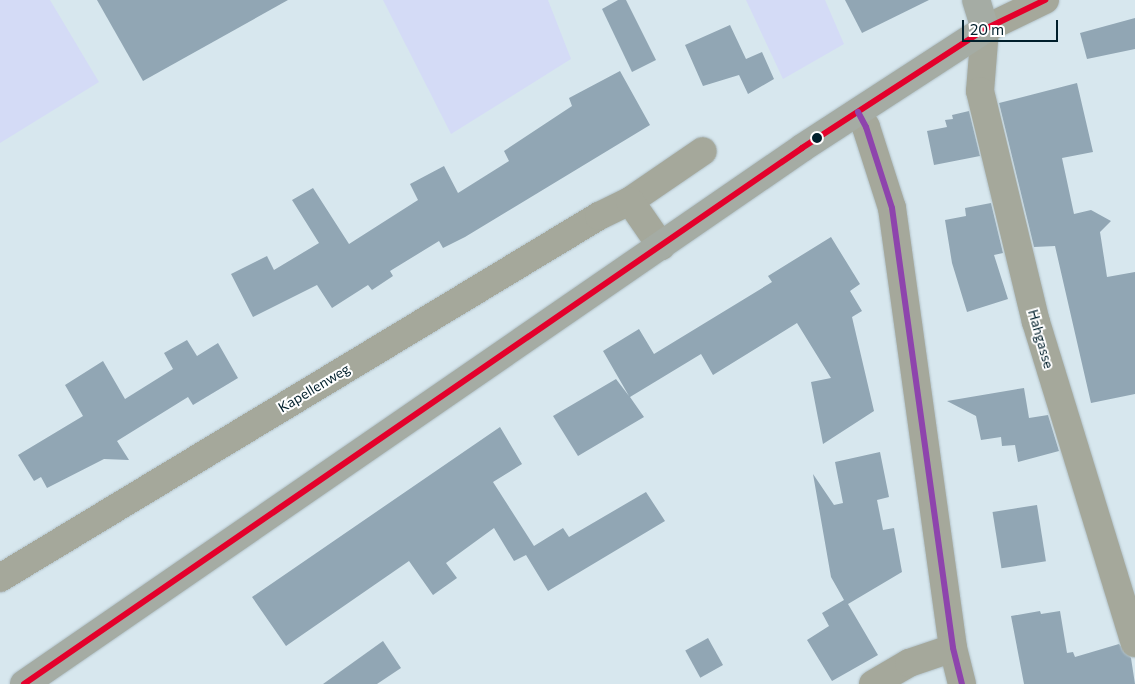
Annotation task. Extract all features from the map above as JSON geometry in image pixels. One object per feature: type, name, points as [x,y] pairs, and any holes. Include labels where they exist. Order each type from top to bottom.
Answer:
[{"type":"main road","points":[[24,684],[661,246],[858,112],[985,29],[976,0]]},
{"type":"street","points":[[985,29],[1045,0]]},
{"type":"street","name":"Hahgasse","points":[[985,29],[980,90],[1033,312],[1135,643]]},
{"type":"street","points":[[858,112],[866,127],[892,208],[953,648],[962,684]]},
{"type":"street","name":"Kapellenweg","points":[[0,578],[599,216],[630,201],[703,151]]},
{"type":"street","points":[[630,201],[661,246]]},
{"type":"street","points":[[873,684],[909,663],[953,648]]},
{"type":"shaded area","points":[[0,0],[50,0],[99,82],[0,143]]},
{"type":"shaded area","points":[[383,0],[548,0],[571,59],[451,134]]},
{"type":"shaded area","points":[[746,0],[825,0],[844,44],[783,79]]},
{"type":"building","points":[[97,0],[288,0],[143,81]]},
{"type":"building","points":[[618,0],[626,0],[656,60],[632,72],[602,9]]},
{"type":"building","points":[[845,0],[929,0],[862,33]]},
{"type":"building","points":[[1135,18],[1135,49],[1087,59],[1080,33]]},
{"type":"building","points":[[730,25],[746,59],[762,52],[774,79],[748,94],[739,75],[703,86],[685,45]]},
{"type":"building","points":[[620,71],[650,125],[465,237],[443,248],[439,241],[390,271],[393,276],[372,290],[368,285],[332,308],[317,285],[253,317],[231,274],[267,256],[274,270],[319,243],[292,200],[313,188],[349,244],[418,200],[410,184],[444,166],[458,193],[509,161],[504,151],[572,106],[569,98]]},
{"type":"building","points":[[1077,83],[1093,152],[1062,158],[1074,214],[1091,210],[1111,221],[1100,232],[1107,277],[1135,272],[1135,394],[1091,403],[1055,246],[1034,247],[999,103]]},
{"type":"building","points":[[969,111],[980,156],[934,165],[927,131],[947,127],[945,120],[953,119],[952,115]]},
{"type":"building","points":[[991,203],[1003,253],[994,255],[1008,299],[967,312],[952,263],[945,220],[966,216],[965,208]]},
{"type":"building","points":[[831,237],[860,284],[850,291],[862,311],[852,317],[874,411],[823,444],[811,382],[831,378],[797,323],[713,375],[701,354],[630,397],[644,417],[578,456],[553,416],[616,379],[629,396],[603,351],[639,329],[654,354],[772,282],[768,276]]},
{"type":"building","points":[[187,340],[197,356],[218,343],[238,378],[193,405],[188,397],[117,441],[129,460],[104,459],[47,488],[41,477],[34,481],[18,455],[83,416],[65,385],[103,361],[125,399],[173,369],[164,353]]},
{"type":"building","points":[[1024,388],[1029,418],[1048,415],[1059,451],[1018,462],[1015,445],[1002,446],[1001,437],[981,440],[976,416],[947,401]]},
{"type":"building","points":[[500,427],[522,464],[493,482],[534,546],[563,528],[569,537],[646,492],[665,521],[548,591],[526,555],[514,561],[494,528],[446,563],[457,578],[433,595],[409,561],[286,646],[252,597]]},
{"type":"building","points":[[880,452],[889,497],[877,500],[883,530],[894,528],[902,572],[848,604],[878,655],[832,681],[807,640],[829,626],[822,613],[844,600],[831,577],[813,474],[834,505],[843,503],[835,462]]},
{"type":"building","points":[[1037,505],[1046,561],[1001,568],[993,512]]},
{"type":"building","points":[[1040,611],[1041,614],[1060,611],[1067,653],[1073,652],[1075,657],[1119,644],[1131,658],[1135,684],[1024,684],[1011,616]]},
{"type":"building","points":[[708,638],[723,665],[700,678],[685,651]]},
{"type":"building","points":[[383,641],[401,668],[377,684],[323,684]]},
{"type":"transit line","points":[[24,684],[802,148],[985,29],[1045,0]]},
{"type":"transit line","points":[[858,112],[866,127],[892,208],[953,648],[962,684]]}]
